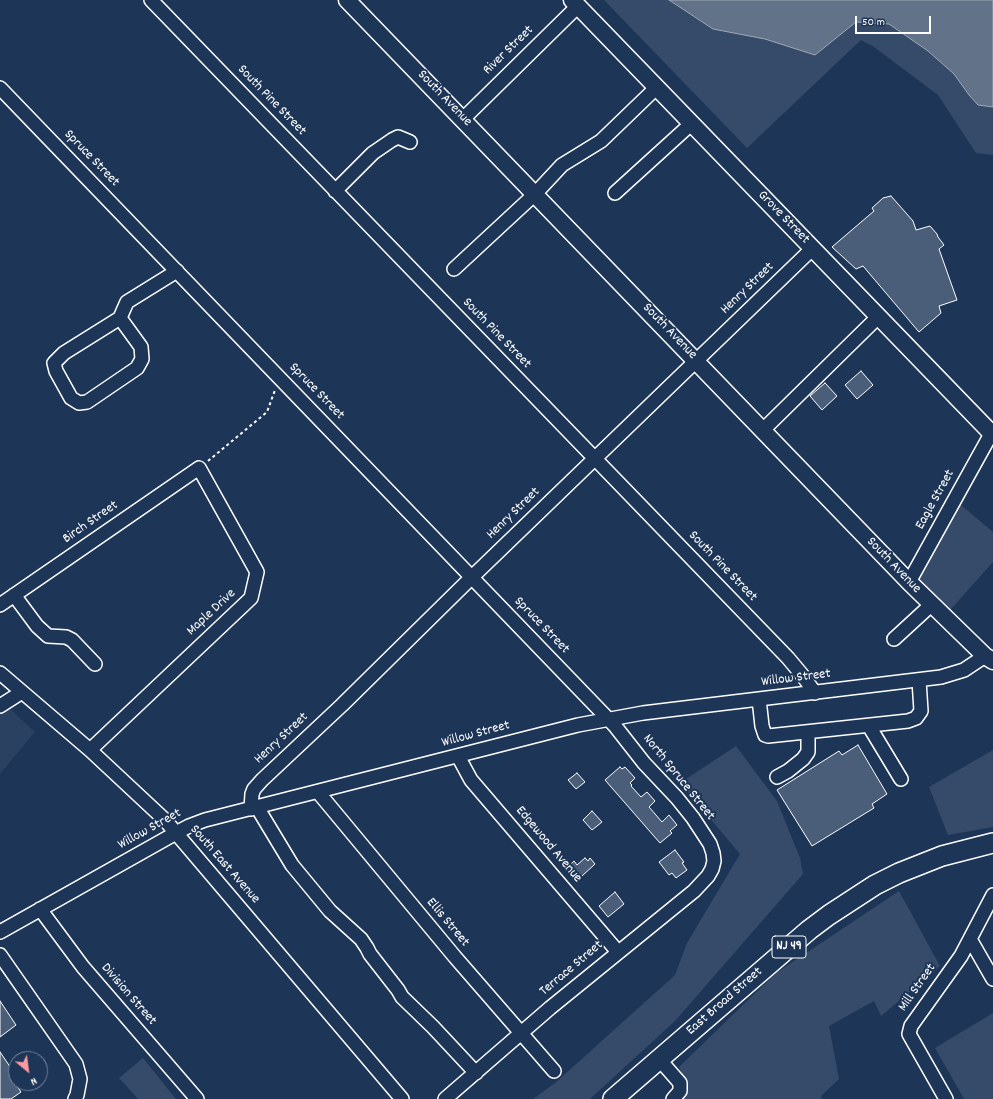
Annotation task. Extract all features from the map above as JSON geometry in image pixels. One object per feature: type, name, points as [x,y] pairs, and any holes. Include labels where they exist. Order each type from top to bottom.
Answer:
[{"type":"highway","name":"East Broad Street","points":[[613,1099],[809,930],[849,901],[875,885],[919,864],[962,851],[993,844]]},
{"type":"main road","name":"South Avenue","points":[[348,0],[931,605],[989,659]]},
{"type":"main road","name":"Grove Street","points":[[575,3],[992,435]]},
{"type":"street","name":"South Pine Street","points":[[151,0],[788,658],[815,693]]},
{"type":"street","name":"River Street","points":[[463,119],[575,3]]},
{"type":"street","name":"Spruce Street","points":[[0,88],[609,719]]},
{"type":"street","points":[[454,269],[535,194],[562,165],[601,141],[656,88]]},
{"type":"street","points":[[615,193],[691,124]]},
{"type":"street","points":[[335,191],[373,153],[392,140],[398,137],[410,142]]},
{"type":"street","name":"Henry Street","points":[[254,808],[252,794],[262,780],[342,705],[472,577],[812,249]]},
{"type":"street","points":[[120,318],[141,347],[142,359],[137,368],[87,402],[79,403],[71,398],[56,371],[54,363],[64,353],[120,318],[127,302],[177,271]]},
{"type":"street","points":[[763,430],[878,317]]},
{"type":"street","name":"Eagle Street","points":[[909,582],[992,435]]},
{"type":"street","name":"Birch Street","points":[[0,605],[199,468]]},
{"type":"street","name":"Maple Drive","points":[[90,750],[251,598],[257,572],[199,468]]},
{"type":"street","points":[[14,595],[37,626],[48,636],[66,637],[72,640],[95,664]]},
{"type":"street","points":[[894,639],[931,605]]},
{"type":"street","name":"Willow Street","points":[[0,932],[176,833],[205,820],[578,725],[643,714],[941,677],[964,670],[989,659]]},
{"type":"street","name":"South East Avenue","points":[[0,673],[90,750],[165,820],[402,1099]]},
{"type":"street","points":[[759,699],[762,726],[765,735],[768,736],[908,722],[916,718],[921,712],[919,680]]},
{"type":"street","points":[[0,706],[22,692]]},
{"type":"street","name":"North Spruce Street","points":[[609,719],[644,763],[677,798],[693,818],[710,844],[714,861]]},
{"type":"street","points":[[869,726],[901,779]]},
{"type":"street","points":[[777,777],[803,759],[808,752],[808,732]]},
{"type":"street","name":"Edgewood Avenue","points":[[458,756],[471,780],[618,952]]},
{"type":"street","name":"Ellis Street","points":[[318,792],[455,957],[554,1071]]},
{"type":"street","points":[[254,808],[292,865],[330,912],[368,948],[370,954],[398,990],[402,998],[433,1027],[476,1073]]},
{"type":"street","name":"Terrace Street","points":[[445,1099],[521,1033],[694,891],[708,876],[714,861]]},
{"type":"street","points":[[993,895],[970,938],[993,979]]},
{"type":"street","name":"Division Street","points":[[40,909],[83,967],[197,1099]]},
{"type":"street","name":"Mill Street","points":[[946,1099],[909,1034],[911,1026],[961,956],[970,938]]},
{"type":"street","points":[[0,955],[76,1064],[80,1079],[78,1095],[75,1099]]},
{"type":"street","points":[[659,1059],[680,1084],[680,1091],[673,1099]]},
{"type":"path","points":[[199,468],[267,412],[280,378]]},
{"type":"shaded area","points":[[604,0],[669,0],[713,29],[765,39],[815,55],[856,22],[889,24],[928,51],[954,74],[978,105],[993,107],[993,155],[976,153],[938,95],[874,47],[861,40],[747,148]]},
{"type":"shaded area","points":[[669,0],[993,0],[993,107],[978,105],[954,74],[928,51],[889,24],[856,22],[815,55],[765,39],[713,29]]},
{"type":"shaded area","points":[[955,500],[993,532],[993,562],[944,617],[909,582]]},
{"type":"shaded area","points":[[6,705],[35,732],[0,774],[0,709]]},
{"type":"shaded area","points":[[736,746],[777,801],[800,858],[803,874],[675,1021],[590,1099],[533,1099],[555,1083],[675,975],[687,943],[740,854],[680,783]]},
{"type":"shaded area","points":[[993,750],[993,827],[948,835],[929,787]]},
{"type":"shaded area","points":[[899,891],[940,966],[881,1016],[874,1001],[829,1026],[839,1079],[821,1096],[822,1099],[682,1099],[688,1090],[679,1067],[776,973]]},
{"type":"shaded area","points":[[993,1013],[993,1099],[964,1099],[935,1048]]},
{"type":"shaded area","points":[[143,1058],[176,1099],[138,1099],[119,1078]]},
{"type":"building","points":[[891,196],[913,221],[916,230],[930,226],[944,245],[939,249],[957,300],[939,306],[941,313],[919,332],[863,266],[856,269],[832,247],[874,211],[872,208],[883,198]]},
{"type":"building","points":[[861,371],[873,385],[857,399],[845,385]]},
{"type":"building","points":[[825,383],[837,396],[822,410],[810,396]]},
{"type":"building","points":[[858,745],[887,794],[872,804],[874,808],[812,846],[777,790],[839,751],[842,755]]},
{"type":"building","points":[[620,767],[622,769],[625,767],[635,778],[630,783],[641,797],[647,792],[655,801],[649,807],[662,822],[669,815],[677,825],[670,831],[672,833],[660,843],[605,780]]},
{"type":"building","points":[[577,773],[585,782],[576,789],[568,780]]},
{"type":"building","points":[[592,811],[602,822],[592,830],[583,820]]},
{"type":"building","points":[[675,850],[684,862],[682,863],[687,870],[676,878],[672,873],[669,875],[659,862]]},
{"type":"building","points":[[585,858],[588,861],[590,858],[595,864],[577,880],[570,873],[572,871],[568,867],[574,861],[577,865]]},
{"type":"building","points":[[615,892],[624,904],[608,917],[599,906]]},
{"type":"building","points":[[0,1001],[16,1025],[0,1037]]},
{"type":"building","points":[[0,1052],[8,1064],[8,1091],[21,1092],[11,1099],[0,1099]]}]
